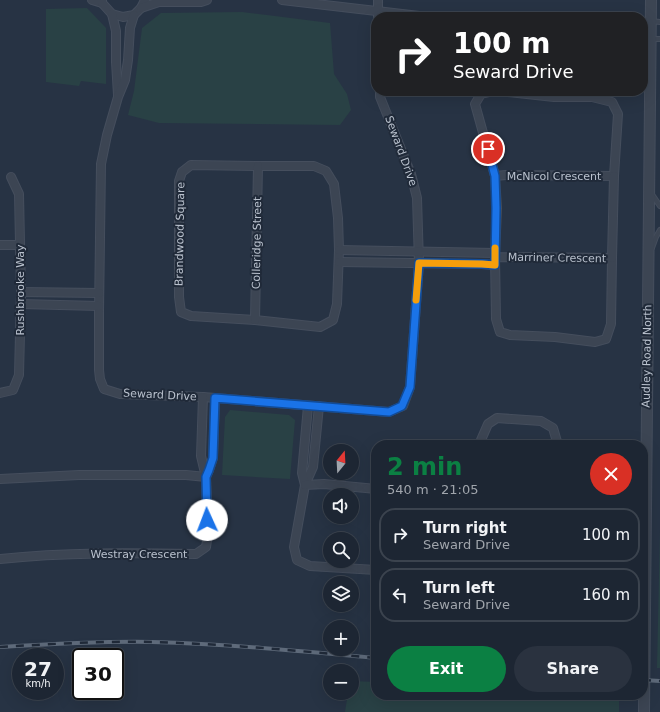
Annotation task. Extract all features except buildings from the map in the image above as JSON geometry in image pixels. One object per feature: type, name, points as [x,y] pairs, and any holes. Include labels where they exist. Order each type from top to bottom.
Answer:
[{"type":"street","points":[[92,0],[102,2],[112,14],[123,17],[134,15],[143,4],[159,2],[201,2],[207,0]]},
{"type":"street","points":[[282,0],[371,13]]},
{"type":"street","points":[[378,0],[378,12]]},
{"type":"street","name":"Audley Road North","points":[[646,440],[651,0]]},
{"type":"street","name":"Seward Drive","points":[[112,14],[116,31],[118,97]]},
{"type":"street","name":"Seward Drive","points":[[134,15],[130,28],[125,80],[118,97],[107,135],[101,164],[99,370],[100,379],[104,389],[120,394],[203,397],[389,412],[402,406],[410,387],[419,263],[417,198],[411,174],[380,96]]},
{"type":"street","name":"McNicol Crescent","points":[[480,96],[475,104],[495,176],[495,258]]},
{"type":"street","name":"McNicol Crescent","points":[[495,176],[614,176],[618,114],[612,102],[592,96],[554,96]]},
{"type":"street","name":"Brandwood Square","points":[[191,165],[314,166],[326,171],[334,184],[338,218],[339,250],[337,304],[333,320],[320,327],[255,320],[191,316],[181,312],[179,297],[179,181],[182,172],[191,165]]},
{"type":"street","name":"Colleridge Street","points":[[255,320],[258,166]]},
{"type":"street","name":"Rushbrooke Way","points":[[0,393],[13,390],[19,375],[21,292],[19,194],[11,176]]},
{"type":"street","points":[[612,258],[614,176]]},
{"type":"street","points":[[0,245],[20,245]]},
{"type":"street","name":"Marriner Crescent","points":[[339,250],[418,251],[495,258],[612,258],[611,324],[606,339],[595,342],[555,337],[510,335],[500,332],[496,319],[495,258]]},
{"type":"street","name":"Marriner Crescent","points":[[339,262],[482,264],[495,258]]},
{"type":"street","points":[[21,292],[99,293]]},
{"type":"street","points":[[21,304],[99,306]]},
{"type":"street","name":"Westray Crescent","points":[[0,559],[31,556],[115,553],[196,554],[206,547],[208,534],[206,477],[201,456],[203,397]]},
{"type":"street","name":"Westray Crescent","points":[[206,477],[213,458],[215,398]]},
{"type":"street","points":[[305,485],[302,473],[308,406]]},
{"type":"street","points":[[319,406],[313,467],[305,485],[294,548],[297,560],[310,566],[371,570]]},
{"type":"street","points":[[481,440],[488,424],[497,418],[541,421],[553,428],[557,440]]},
{"type":"street","points":[[0,478],[79,474],[186,475],[206,477]]},
{"type":"street","points":[[305,485],[324,484],[371,489]]},
{"type":"street","name":"Audley Road North","points":[[644,700],[644,712]]},
{"type":"lane","points":[[649,190],[660,206]]},
{"type":"lane","points":[[648,259],[656,236],[660,230]]},
{"type":"green space","points":[[87,8],[106,28],[106,84],[81,81],[79,86],[46,82],[46,9]]},
{"type":"green space","points":[[242,12],[330,23],[334,74],[347,94],[351,110],[340,125],[159,123],[128,115],[134,91],[142,28],[161,13]]},
{"type":"green space","points":[[230,410],[289,415],[295,420],[290,479],[222,475],[225,417]]},
{"type":"green space","points":[[660,529],[660,668],[657,668]]},
{"type":"green space","points":[[359,681],[371,682],[371,700],[619,700],[619,712],[345,712],[347,700],[359,700]]},
{"type":"railway","points":[[0,647],[95,642],[152,642],[236,646],[371,658]]},
{"type":"railway","points":[[648,680],[660,681]]},
{"type":"slow traffic","points":[[416,300],[419,263],[495,265],[495,248]]},
{"type":"route","points":[[207,520],[206,477],[213,458],[215,398],[389,412],[402,406],[410,387],[419,263],[495,265],[495,176],[488,149]]}]
